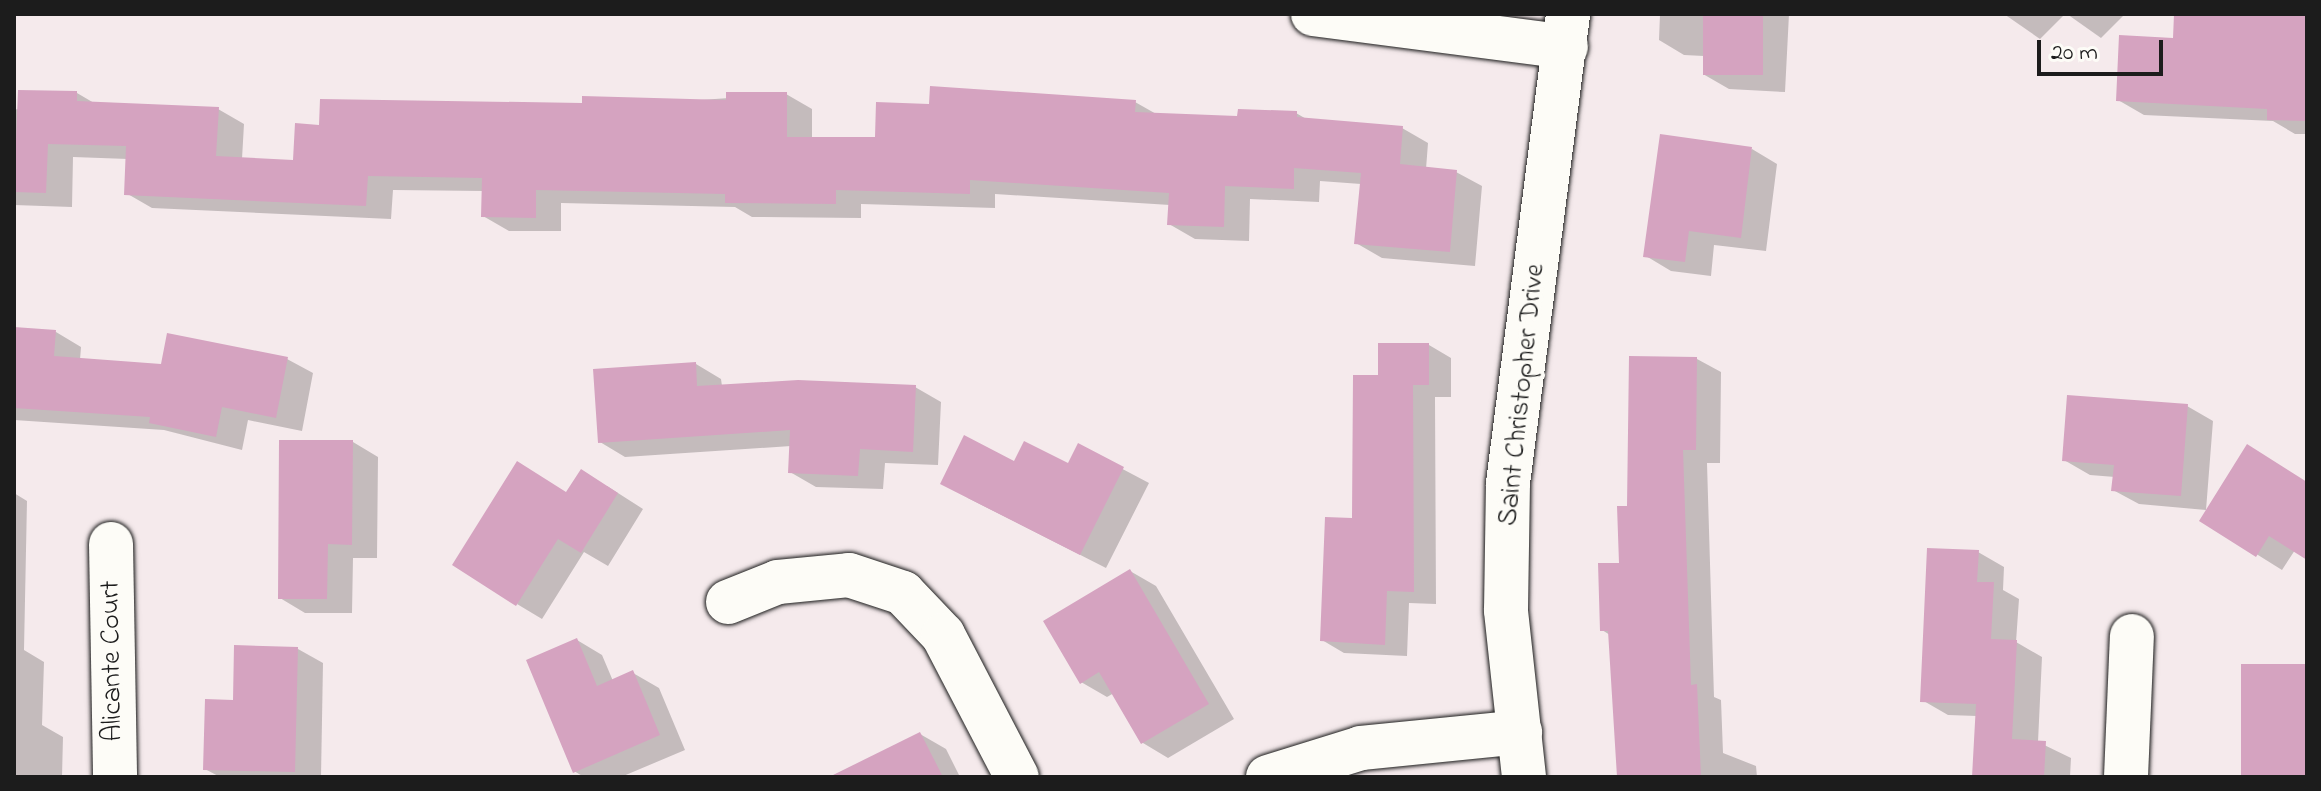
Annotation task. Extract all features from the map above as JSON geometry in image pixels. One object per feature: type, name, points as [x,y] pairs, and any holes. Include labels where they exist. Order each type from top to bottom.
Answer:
[{"type":"street","points":[[1313,14],[1567,30]]},
{"type":"street","name":"Saint Christopher Drive","points":[[1524,777],[1506,610],[1508,483],[1567,30]]},
{"type":"street","name":"Alicante Court","points":[[111,544],[115,777]]},
{"type":"street","points":[[728,602],[778,582],[849,575],[903,593],[943,635],[1017,777]]},
{"type":"street","points":[[2126,777],[2132,636]]},
{"type":"street","points":[[1268,777],[1361,748],[1520,732]]},
{"type":"building","points":[[1703,14],[1763,14],[1763,75],[1703,75]]},
{"type":"building","points":[[2174,14],[2307,14],[2307,121],[2267,120],[2267,109],[2116,101],[2119,35],[2173,38]]},
{"type":"building","points":[[930,86],[1136,100],[1135,112],[1237,116],[1238,109],[1297,111],[1297,117],[1403,126],[1400,164],[1457,170],[1450,252],[1354,244],[1361,173],[1294,168],[1294,189],[1225,186],[1224,227],[1167,225],[1169,193],[970,180],[970,194],[836,190],[836,204],[725,203],[725,194],[536,190],[536,218],[481,217],[482,178],[368,176],[366,206],[124,195],[126,146],[48,144],[46,193],[14,192],[18,90],[77,91],[77,101],[219,107],[216,156],[293,160],[295,123],[319,125],[320,99],[582,103],[582,96],[726,100],[726,92],[787,92],[787,137],[875,137],[876,102],[929,104]]},
{"type":"building","points":[[1660,134],[1752,147],[1741,238],[1689,231],[1685,262],[1643,257]]},
{"type":"building","points":[[14,327],[56,330],[54,356],[161,364],[167,333],[288,357],[276,418],[222,407],[216,437],[149,423],[150,417],[14,408]]},
{"type":"building","points":[[1378,343],[1429,343],[1429,385],[1413,385],[1414,592],[1387,591],[1385,645],[1320,641],[1325,517],[1352,518],[1353,375],[1378,375]]},
{"type":"building","points":[[1629,356],[1697,357],[1696,450],[1683,450],[1691,685],[1697,684],[1701,777],[1617,777],[1608,631],[1600,631],[1598,563],[1619,563],[1617,506],[1627,506]]},
{"type":"building","points":[[696,362],[697,386],[798,380],[916,385],[913,452],[860,449],[858,476],[788,473],[790,430],[598,443],[593,369]]},
{"type":"building","points":[[2067,395],[2188,404],[2181,496],[2111,491],[2114,465],[2062,461]]},
{"type":"building","points":[[964,435],[1014,461],[1024,441],[1068,463],[1078,443],[1124,467],[1080,555],[940,484]]},
{"type":"building","points":[[279,440],[353,440],[352,545],[328,544],[327,599],[278,599]]},
{"type":"building","points":[[2247,444],[2307,482],[2307,560],[2269,536],[2256,557],[2199,521]]},
{"type":"building","points":[[517,461],[566,492],[581,469],[618,493],[581,553],[558,539],[516,606],[452,565]]},
{"type":"building","points":[[1927,548],[1979,550],[1977,582],[1994,582],[1991,639],[2017,640],[2012,739],[2046,741],[2044,777],[1972,777],[1976,704],[1920,702]]},
{"type":"building","points":[[1130,569],[1209,704],[1141,744],[1099,672],[1080,684],[1043,621]]},
{"type":"building","points":[[577,638],[597,686],[633,670],[660,735],[573,773],[526,660]]},
{"type":"building","points":[[234,645],[298,647],[295,772],[203,770],[205,699],[233,700]]},
{"type":"building","points":[[2241,664],[2307,664],[2307,777],[2241,777]]},
{"type":"building","points":[[920,732],[943,777],[829,777]]}]
